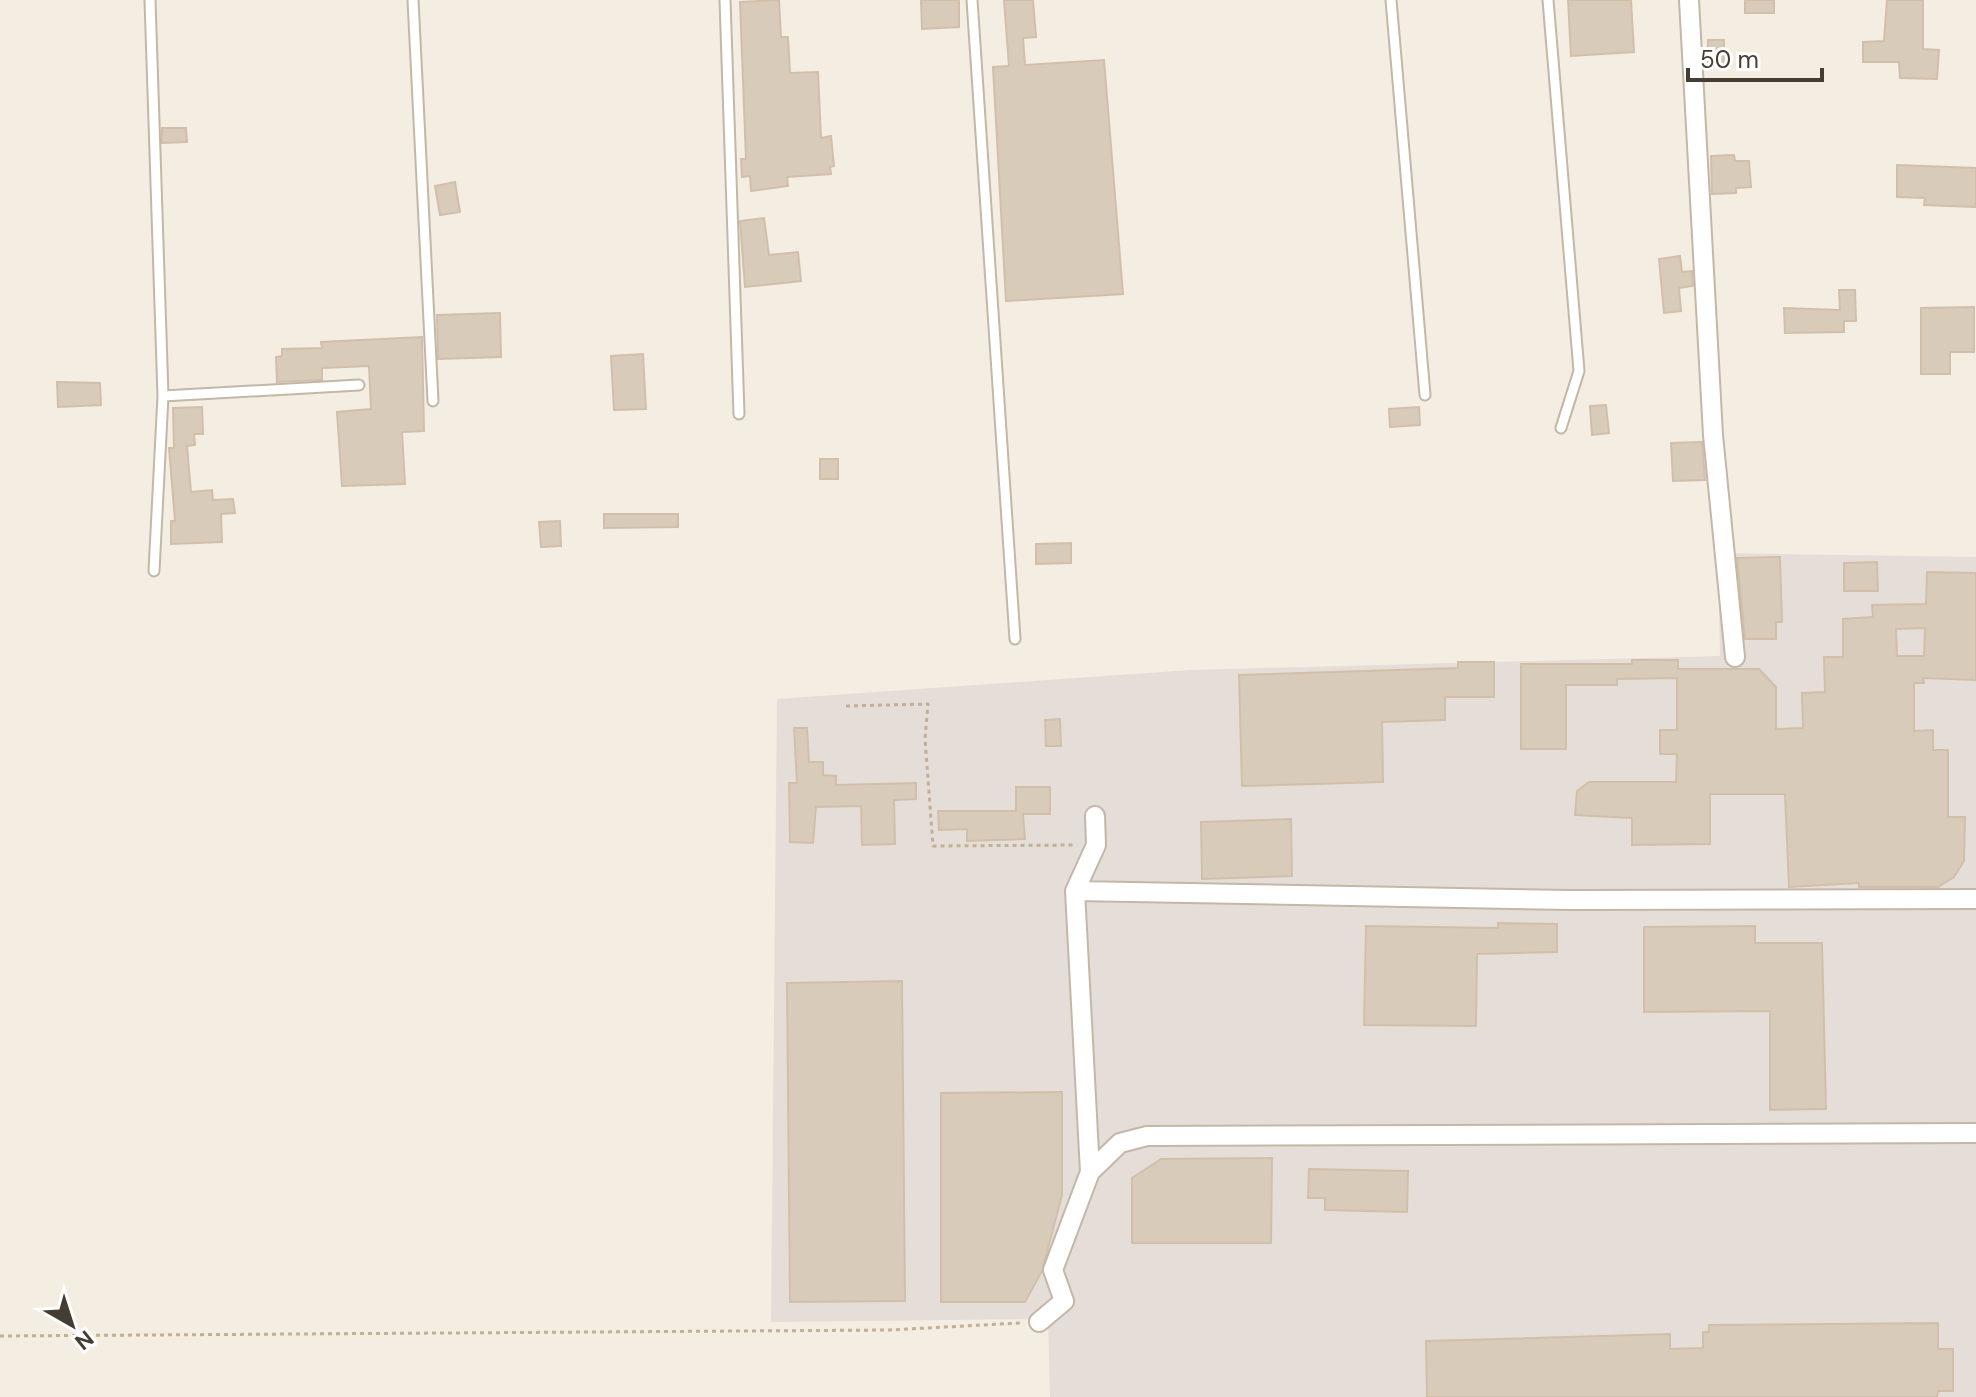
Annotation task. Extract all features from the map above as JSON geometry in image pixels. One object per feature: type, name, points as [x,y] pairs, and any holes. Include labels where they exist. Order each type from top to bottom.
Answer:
[{"type":"street","points":[[1689,0],[1713,435],[1735,657]]},
{"type":"street","points":[[1039,1322],[1064,1301],[1053,1270],[1090,1172],[1075,891],[1096,845],[1095,816]]},
{"type":"street","points":[[1075,891],[1571,900],[1976,899]]},
{"type":"street","points":[[1090,1172],[1120,1143],[1147,1136],[1976,1133]]},
{"type":"lane","points":[[150,0],[163,396],[154,571]]},
{"type":"lane","points":[[413,0],[433,401]]},
{"type":"lane","points":[[725,0],[739,414]]},
{"type":"lane","points":[[972,0],[1015,639]]},
{"type":"lane","points":[[1391,0],[1425,395]]},
{"type":"lane","points":[[1548,0],[1579,371],[1561,428]]},
{"type":"lane","points":[[163,396],[359,385]]},
{"type":"path","points":[[846,706],[928,704],[925,739],[933,846],[1096,845]]},
{"type":"path","points":[[0,1336],[889,1330],[1039,1322]]},
{"type":"shaded area","points":[[1718,553],[1976,557],[1976,1397],[1050,1397],[1048,1319],[771,1322],[777,699],[1190,670],[1720,656]]},
{"type":"building","points":[[779,0],[781,37],[788,37],[790,73],[818,72],[821,138],[831,136],[834,166],[830,167],[831,174],[787,177],[788,186],[751,191],[750,176],[742,177],[741,159],[746,159],[740,2]]},
{"type":"building","points":[[921,0],[959,0],[959,27],[922,29]]},
{"type":"building","points":[[1004,0],[1033,0],[1036,37],[1023,38],[1025,65],[1104,60],[1123,294],[1006,301],[993,67],[1009,66]]},
{"type":"building","points":[[1568,0],[1631,0],[1634,52],[1571,56]]},
{"type":"building","points":[[1745,0],[1774,0],[1774,13],[1745,13]]},
{"type":"building","points":[[1887,0],[1923,0],[1923,49],[1939,50],[1937,79],[1900,78],[1899,62],[1863,62],[1863,42],[1884,41]]},
{"type":"building","points":[[1708,40],[1724,40],[1724,63],[1708,63]]},
{"type":"building","points":[[162,128],[186,128],[187,142],[162,143]]},
{"type":"building","points":[[1734,155],[1735,161],[1749,161],[1751,187],[1736,188],[1736,193],[1712,194],[1711,156]]},
{"type":"building","points":[[1897,165],[1976,168],[1976,207],[1924,205],[1925,198],[1897,197]]},
{"type":"building","points":[[455,182],[460,212],[440,215],[435,186]]},
{"type":"building","points":[[764,218],[769,255],[798,252],[801,281],[745,287],[740,221]]},
{"type":"building","points":[[1680,256],[1682,272],[1692,271],[1693,286],[1679,288],[1681,311],[1664,313],[1659,259]]},
{"type":"building","points":[[1839,290],[1855,290],[1856,321],[1844,321],[1844,332],[1785,333],[1784,308],[1840,310]]},
{"type":"building","points":[[1974,307],[1974,352],[1950,352],[1950,374],[1921,374],[1921,308]]},
{"type":"building","points":[[500,313],[501,357],[438,359],[437,315]]},
{"type":"building","points":[[422,337],[424,431],[402,432],[405,484],[342,486],[337,412],[371,409],[369,366],[322,368],[322,380],[277,382],[276,357],[282,356],[282,349],[322,348],[321,342]]},
{"type":"building","points":[[643,354],[646,409],[614,410],[611,356]]},
{"type":"building","points":[[57,382],[100,383],[101,405],[58,407]]},
{"type":"building","points":[[1606,405],[1609,433],[1592,435],[1590,406]]},
{"type":"building","points":[[202,407],[203,434],[194,434],[195,445],[187,446],[191,492],[212,490],[213,500],[233,499],[235,513],[221,514],[222,542],[171,544],[171,521],[175,521],[169,448],[174,448],[173,408]]},
{"type":"building","points":[[1419,407],[1420,425],[1390,427],[1389,409]]},
{"type":"building","points":[[1702,442],[1705,480],[1673,481],[1671,443]]},
{"type":"building","points":[[820,459],[838,459],[838,479],[820,479]]},
{"type":"building","points":[[604,514],[678,514],[678,527],[604,528]]},
{"type":"building","points":[[560,521],[561,546],[541,547],[539,522]]},
{"type":"building","points":[[1071,543],[1071,563],[1036,564],[1036,544]]},
{"type":"building","points":[[1780,557],[1782,622],[1776,622],[1776,639],[1745,639],[1737,558]]},
{"type":"building","points":[[1877,562],[1878,591],[1844,591],[1844,563]]},
{"type":"building","points":[[1927,572],[1976,573],[1976,680],[1923,678],[1924,683],[1914,683],[1914,731],[1933,730],[1933,750],[1948,750],[1948,817],[1965,817],[1964,861],[1954,877],[1938,887],[1859,887],[1859,883],[1789,887],[1785,794],[1710,794],[1710,844],[1632,845],[1632,818],[1575,815],[1577,791],[1589,782],[1676,782],[1677,754],[1660,754],[1660,730],[1677,730],[1677,678],[1617,679],[1617,685],[1566,685],[1566,749],[1521,749],[1521,664],[1632,664],[1632,660],[1678,660],[1678,669],[1759,669],[1776,687],[1776,729],[1803,728],[1802,693],[1825,692],[1824,657],[1843,657],[1843,619],[1873,617],[1872,605],[1926,604]],"holes":[[[1925,628],[1924,656],[1897,656],[1896,629]]]},
{"type":"building","points":[[1458,662],[1494,662],[1494,697],[1445,697],[1445,720],[1382,722],[1383,782],[1242,786],[1239,675],[1458,668]]},
{"type":"building","points":[[1060,719],[1061,746],[1046,746],[1045,720]]},
{"type":"building","points":[[794,728],[807,728],[809,762],[823,762],[823,775],[836,776],[836,785],[916,783],[916,799],[894,800],[895,844],[862,845],[861,806],[816,807],[813,843],[790,842],[789,783],[797,783]]},
{"type":"building","points":[[1016,787],[1050,787],[1050,814],[1023,814],[1025,839],[967,841],[967,829],[939,830],[938,811],[1016,811]]},
{"type":"building","points":[[1291,819],[1292,876],[1202,879],[1201,822]]},
{"type":"building","points":[[1498,923],[1557,924],[1557,952],[1477,954],[1476,1026],[1364,1025],[1366,926],[1498,928]]},
{"type":"building","points":[[1755,926],[1755,943],[1822,943],[1826,1109],[1770,1110],[1770,1011],[1644,1012],[1644,927]]},
{"type":"building","points":[[902,981],[905,1301],[790,1302],[787,983]]},
{"type":"building","points":[[1062,1092],[1062,1195],[1042,1271],[1025,1302],[941,1302],[941,1093]]},
{"type":"building","points":[[1272,1158],[1271,1243],[1132,1243],[1132,1178],[1161,1159]]},
{"type":"building","points":[[1309,1169],[1408,1171],[1407,1212],[1325,1210],[1325,1198],[1308,1198]]},
{"type":"building","points":[[1938,1323],[1938,1349],[1953,1349],[1953,1391],[1938,1391],[1937,1397],[1427,1397],[1426,1341],[1670,1334],[1670,1349],[1703,1348],[1703,1332],[1709,1332],[1709,1325]]}]
